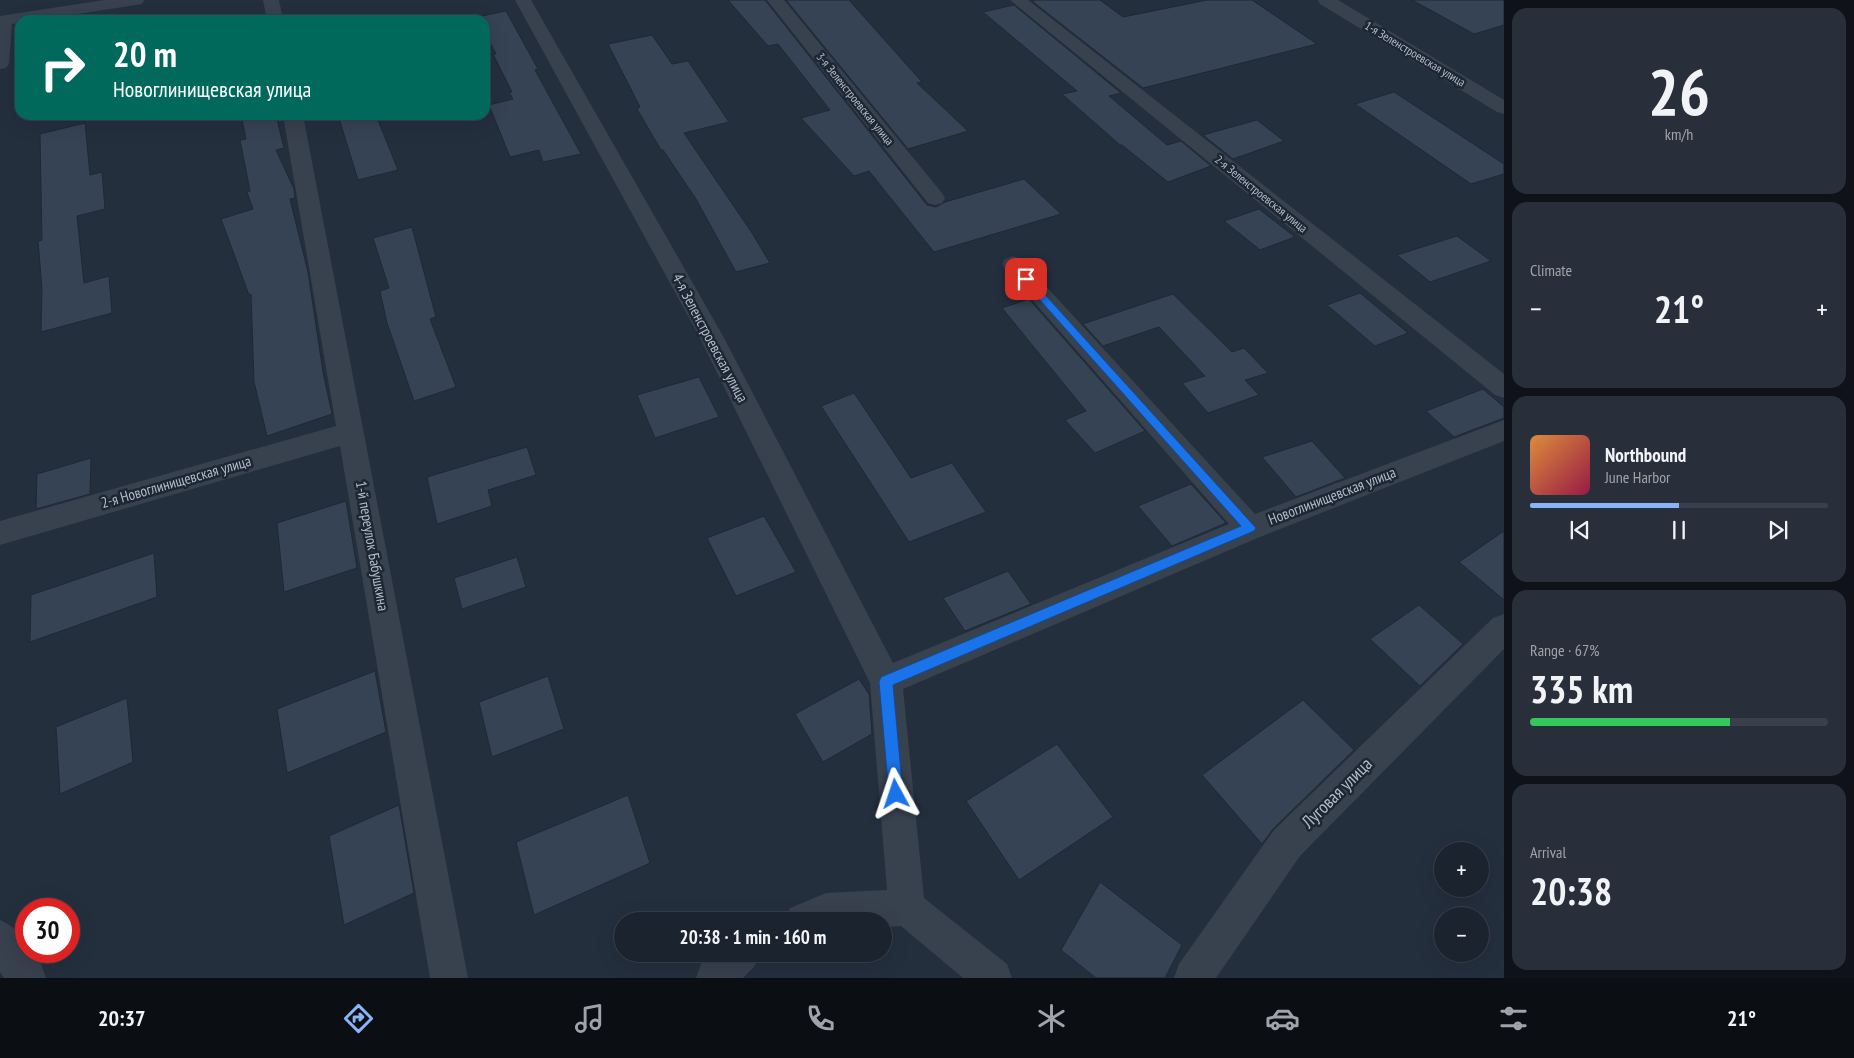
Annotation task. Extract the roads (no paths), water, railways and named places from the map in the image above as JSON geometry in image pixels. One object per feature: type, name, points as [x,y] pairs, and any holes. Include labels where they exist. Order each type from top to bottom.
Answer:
[{"type":"street","points":[[36,15],[136,0]]},
{"type":"street","points":[[271,0],[274,15]]},
{"type":"street","name":"4-я Зеленстроевская улица","points":[[523,0],[711,336],[886,682]]},
{"type":"street","name":"3-я Зеленстроевская улица","points":[[775,0],[935,198]]},
{"type":"street","name":"2-я Зеленстроевская улица","points":[[1018,0],[1504,388]]},
{"type":"street","name":"1-я Зеленстроевская улица","points":[[1326,0],[1504,108]]},
{"type":"street","points":[[0,64],[2,20],[15,18]]},
{"type":"street","name":"1-й переулок Бабушкина","points":[[294,120],[449,978]]},
{"type":"street","points":[[1013,264],[1250,528]]},
{"type":"street","name":"Новоглинищевская улица","points":[[886,682],[1250,528],[1504,430]]},
{"type":"street","name":"2-я Новоглинищевская улица","points":[[0,533],[351,432]]},
{"type":"street","name":"Луговая улица","points":[[1193,978],[1287,843],[1504,628]]},
{"type":"street","points":[[886,682],[906,907]]},
{"type":"street","points":[[826,912],[906,907],[992,978]]},
{"type":"street","points":[[0,939],[27,978]]},
{"type":"street","points":[[714,978],[732,962]]}]
